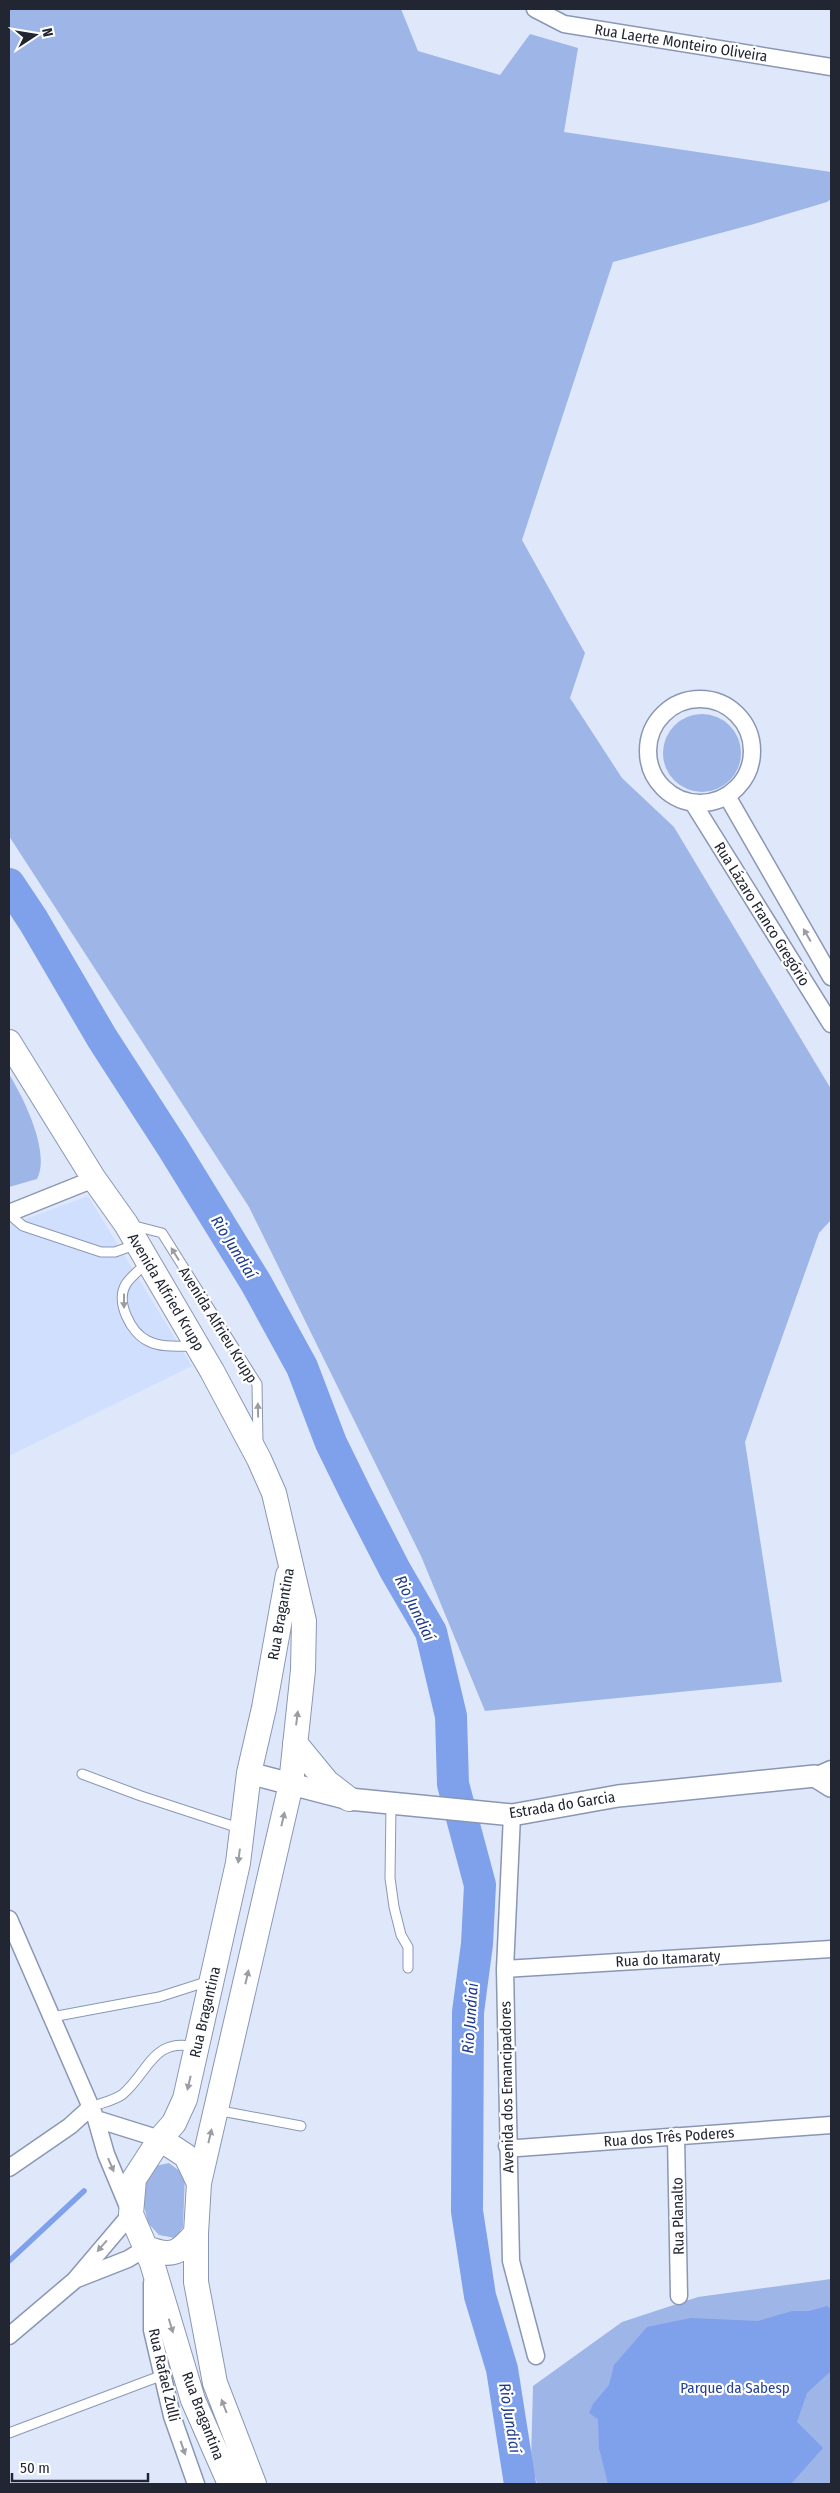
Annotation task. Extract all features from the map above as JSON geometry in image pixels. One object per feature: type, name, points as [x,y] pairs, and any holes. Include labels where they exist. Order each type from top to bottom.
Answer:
[{"type":"main road","name":"Avenida Alfried Krupp","points":[[9,1042],[94,1179],[137,1243],[198,1346],[259,1459],[274,1494],[290,1559]]},
{"type":"main road","name":"Rua Bragantina","points":[[254,2484],[215,2383],[196,2282],[196,2233],[199,2183],[291,1784],[303,1670],[304,1621],[290,1559]]},
{"type":"main road","name":"Rua Bragantina","points":[[230,2484],[193,2400],[149,2256],[131,2214],[134,2179],[160,2139],[174,2123],[185,2099],[238,1863],[248,1773],[264,1708],[284,1606],[290,1559]]},
{"type":"main road","points":[[295,1744],[327,1782],[349,1799]]},
{"type":"main road","points":[[160,2139],[186,2156],[199,2183]]},
{"type":"main road","points":[[149,2256],[181,2251],[196,2233]]},
{"type":"street","name":"Rua Laerte Monteiro Oliveira","points":[[535,9],[564,24],[831,67]]},
{"type":"street","points":[[690,700],[706,700],[722,704],[735,713],[745,725],[751,740],[752,756],[748,772],[740,786],[727,796],[710,803],[693,803],[678,798],[664,789],[654,776],[649,753],[653,729],[662,716],[675,706],[690,700]]},
{"type":"street","name":"Rua Lázaro Franco Gregório","points":[[727,796],[831,977]]},
{"type":"street","name":"Rua Lázaro Franco Gregório","points":[[693,803],[831,1024]]},
{"type":"street","points":[[9,1214],[94,1179]]},
{"type":"street","name":"Estrada do Garcia","points":[[248,1773],[349,1799],[512,1815],[618,1796],[826,1777]]},
{"type":"street","name":"Avenida dos Emancipadores","points":[[512,1815],[504,1969],[511,2261],[536,2356]]},
{"type":"street","points":[[9,1919],[93,2113],[106,2154],[131,2214],[75,2280],[9,2336]]},
{"type":"street","name":"Rua do Itamaraty","points":[[504,1969],[831,1949]]},
{"type":"street","points":[[93,2113],[160,2139]]},
{"type":"street","points":[[9,2168],[70,2126],[93,2113]]},
{"type":"street","name":"Rua dos Três Poderes","points":[[507,2146],[518,2148],[831,2124]]},
{"type":"street","name":"Rua Planalto","points":[[676,2136],[679,2296]]},
{"type":"street","points":[[75,2280],[128,2258],[149,2256]]},
{"type":"street","name":"Rua Rafael Zulli","points":[[149,2256],[152,2330],[172,2416],[196,2484]]},
{"type":"lane","points":[[9,1214],[23,1226],[101,1252],[115,1252],[137,1243]]},
{"type":"lane","name":"Avenida Alfrieu Krupp","points":[[137,1243],[162,1233],[257,1384],[259,1459]]},
{"type":"lane","points":[[137,1243],[125,1285],[122,1306],[132,1326],[146,1340],[165,1346],[198,1346]]},
{"type":"lane","points":[[82,1774],[141,1796],[242,1829]]},
{"type":"lane","points":[[391,1804],[390,1878],[394,1907],[401,1934],[408,1946],[408,1968]]},
{"type":"lane","points":[[52,2017],[159,1997],[212,1980]]},
{"type":"lane","points":[[93,2113],[122,2095],[154,2057],[165,2048],[180,2043],[197,2047]]},
{"type":"lane","points":[[216,2110],[301,2126]]},
{"type":"lane","points":[[9,2433],[163,2376]]},
{"type":"shaded area","points":[[88,1196],[192,1366],[9,1456],[9,1225]]},
{"type":"shaded area","name":"Parque da Sabesp","points":[[827,2306],[831,2309],[831,2371],[807,2393],[797,2422],[823,2448],[791,2484],[608,2484],[599,2448],[598,2419],[589,2413],[593,2404],[609,2385],[614,2365],[647,2327],[691,2318],[758,2321],[792,2311],[809,2311]]},
{"type":"green space","points":[[9,9],[401,9],[418,51],[500,75],[530,34],[578,48],[564,132],[831,172],[831,199],[827,202],[613,262],[522,540],[585,653],[570,698],[622,778],[674,827],[831,1089],[831,1220],[819,1233],[745,1442],[782,1682],[485,1711],[421,1556],[249,1207],[9,836]]},
{"type":"green space","points":[[702,714],[717,717],[729,726],[738,738],[741,753],[738,768],[729,780],[717,789],[702,792],[687,789],[675,780],[666,768],[663,753],[666,738],[675,726],[687,717]]},
{"type":"green space","points":[[9,1074],[34,1125],[40,1154],[40,1168],[37,1179],[9,1187]]},
{"type":"green space","points":[[169,2163],[185,2175],[183,2227],[175,2238],[159,2235],[148,2223],[143,2201],[143,2188],[155,2166]]},
{"type":"green space","name":"Parque da Sabesp","points":[[831,2279],[831,2484],[537,2484],[531,2461],[533,2386],[622,2322],[698,2297]]},
{"type":"waterway","name":"Rio Jundiaí","points":[[9,884],[33,920],[102,1038],[173,1148],[256,1283],[302,1367],[331,1443],[358,1498],[395,1570],[431,1632],[451,1716],[453,1784],[480,1885],[477,1944],[468,2012],[467,2211],[480,2296],[502,2369],[520,2484]]},
{"type":"waterway","points":[[9,2261],[84,2191]]}]
